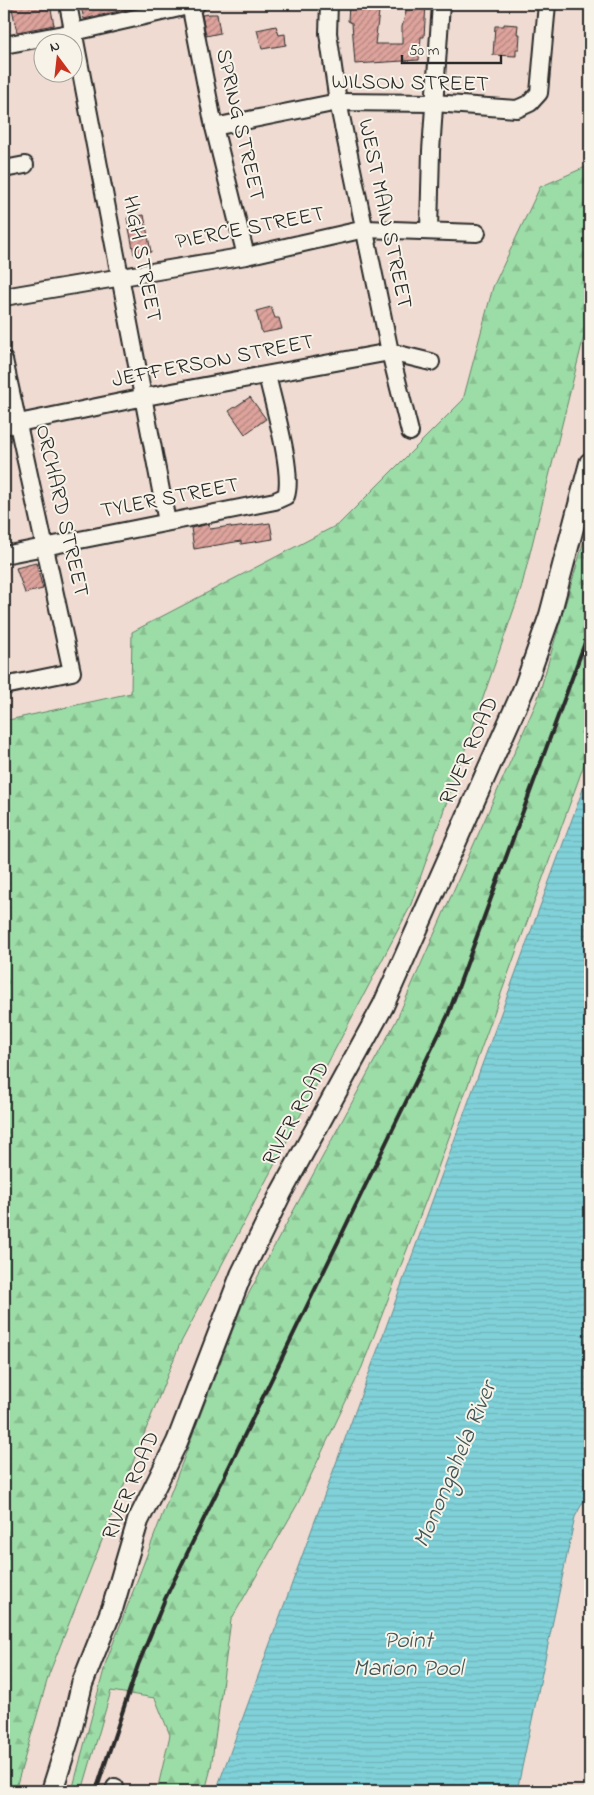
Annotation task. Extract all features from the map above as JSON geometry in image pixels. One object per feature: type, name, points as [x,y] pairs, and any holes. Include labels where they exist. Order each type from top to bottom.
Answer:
[{"type":"street","name":"HIGH STREET","points":[[68,4],[74,32]]},
{"type":"street","points":[[74,32],[192,4]]},
{"type":"street","name":"SPRING STREET","points":[[192,4],[214,127],[246,256]]},
{"type":"street","name":"WEST MAIN STREET","points":[[329,4],[328,33],[338,102],[390,352],[410,432]]},
{"type":"street","points":[[429,230],[434,103],[441,4]]},
{"type":"street","name":"WILSON STREET","points":[[214,127],[338,102],[434,103],[517,109],[530,103],[539,93],[547,4]]},
{"type":"street","points":[[4,45],[32,40]]},
{"type":"street","name":"HIGH STREET","points":[[82,74],[145,397],[167,522]]},
{"type":"street","points":[[4,170],[25,165]]},
{"type":"street","name":"PIERCE STREET","points":[[4,296],[246,256],[365,229],[477,233]]},
{"type":"street","name":"JEFFERSON STREET","points":[[11,425],[145,397],[390,352],[431,362]]},
{"type":"street","name":"ORCHARD STREET","points":[[4,360],[11,425],[46,546],[72,672],[4,686]]},
{"type":"street","name":"TYLER STREET","points":[[4,555],[275,501],[286,496],[288,490],[287,468],[266,375]]},
{"type":"street","name":"RIVER ROAD","points":[[52,1791],[71,1730],[82,1684],[113,1606],[138,1521],[177,1442],[241,1274],[281,1193],[383,1006],[525,686],[550,615],[590,463]]},
{"type":"green space","points":[[590,165],[590,312],[521,589],[410,907],[179,1346],[49,1674],[15,1791],[4,1791],[4,721],[131,693],[132,632],[339,524],[463,400],[493,287],[540,187]]},
{"type":"green space","points":[[590,520],[590,748],[431,1187],[362,1367],[297,1505],[231,1620],[211,1768],[205,1791],[157,1791],[170,1735],[155,1698],[111,1691],[82,1791],[72,1791],[106,1662],[242,1306],[396,1021],[537,701]]},
{"type":"water","name":"Point Marion Pool","points":[[590,770],[590,1489],[575,1517],[517,1791],[216,1791]]},
{"type":"building","points":[[11,4],[50,4],[54,25],[17,32]]},
{"type":"building","points":[[98,4],[131,4],[132,8],[84,19],[81,7]]},
{"type":"building","points":[[349,4],[380,4],[375,44],[402,44],[402,27],[408,4],[426,4],[424,37],[421,37],[419,60],[355,64],[352,23],[348,21]]},
{"type":"building","points":[[217,14],[220,33],[206,36],[202,15]]},
{"type":"building","points":[[504,24],[518,25],[517,34],[520,34],[519,49],[516,49],[516,56],[493,55],[495,26],[504,26]]},
{"type":"building","points":[[276,26],[279,35],[285,34],[286,45],[262,49],[257,30]]},
{"type":"building","points":[[144,215],[151,252],[134,254],[127,218]]},
{"type":"building","points":[[271,307],[275,318],[279,318],[282,329],[262,333],[256,311]]},
{"type":"building","points":[[250,397],[266,419],[245,434],[229,411]]},
{"type":"building","points":[[270,523],[273,539],[241,544],[241,541],[194,549],[191,528],[209,524],[210,529]]},
{"type":"building","points":[[36,563],[43,589],[25,593],[16,568]]},
{"type":"railway","points":[[96,1791],[138,1665],[165,1599],[448,1015],[590,629]]},
{"type":"water label","name":"Monongahela River","points":[[456,1465]]}]
